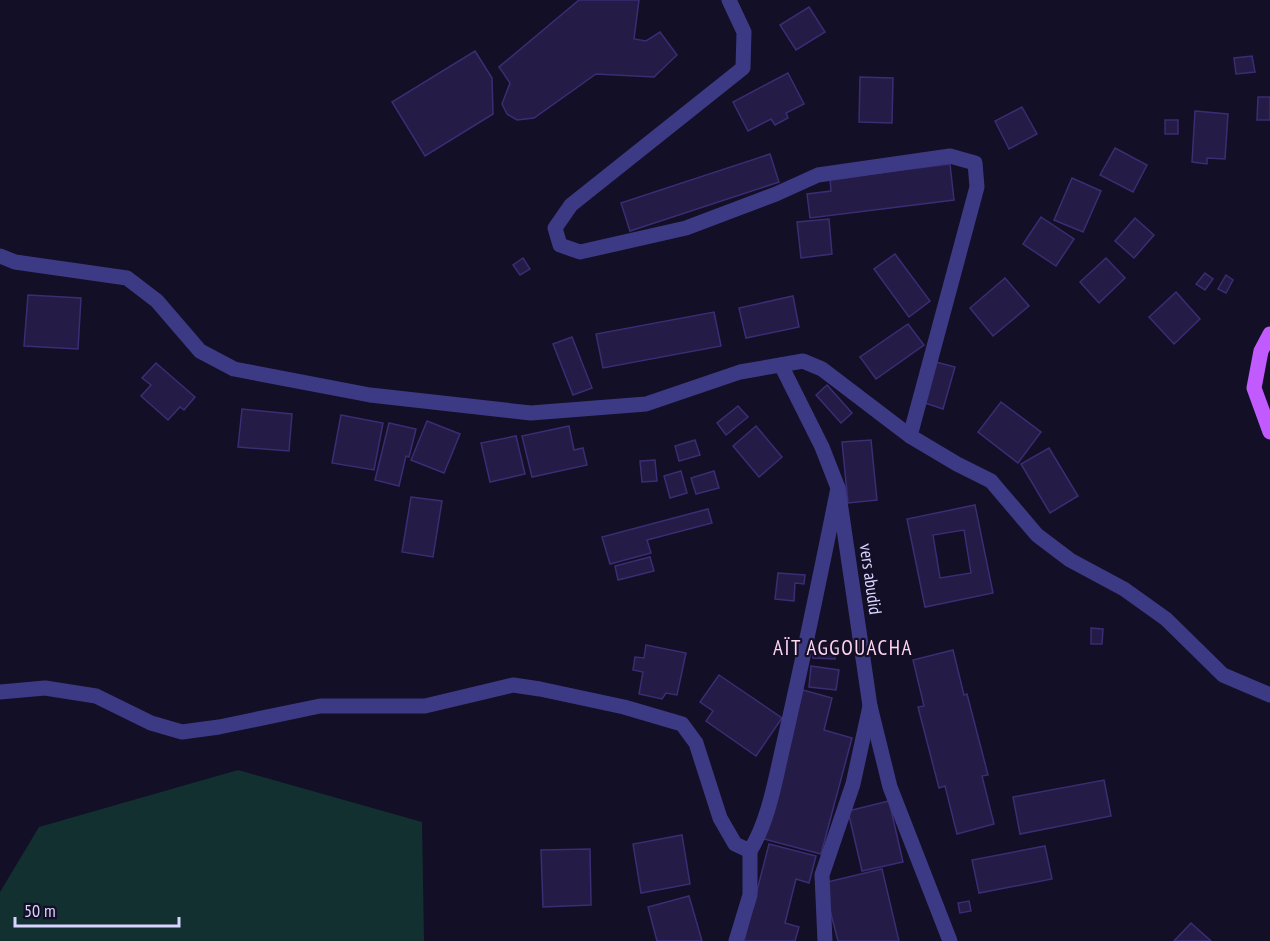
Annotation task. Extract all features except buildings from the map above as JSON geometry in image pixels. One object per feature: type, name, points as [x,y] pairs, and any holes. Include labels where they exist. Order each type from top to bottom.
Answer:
[{"type":"main road","points":[[1270,334],[1261,351],[1254,388],[1270,432]]},
{"type":"street","points":[[729,0],[744,32],[743,68],[571,205],[555,228],[560,245],[580,252],[686,228],[776,194],[818,175],[950,156],[975,163],[978,187],[910,436]]},
{"type":"street","points":[[0,256],[15,262],[128,278],[157,301],[200,351],[234,369],[370,395],[531,413],[646,404],[740,372],[802,361],[822,369],[910,436],[991,481],[1037,535],[1070,560],[1124,589],[1166,619],[1222,675],[1270,695]]},
{"type":"street","name":"vers abudid","points":[[781,365],[822,447],[838,488],[870,706],[890,787],[950,941]]},
{"type":"street","points":[[736,941],[750,895],[750,850],[756,842],[770,800],[806,646],[838,488]]},
{"type":"street","points":[[0,692],[45,688],[96,696],[151,723],[182,732],[219,727],[320,706],[424,706],[513,685],[540,689],[624,707],[682,724],[696,743],[720,818],[735,844],[750,850]]},
{"type":"street","points":[[825,941],[822,875],[853,784],[870,706]]},
{"type":"green space","points":[[238,770],[422,822],[424,941],[0,941],[0,892],[39,827]]},
{"type":"district","name":"AÏT AGGOUACHA","points":[[843,647]]}]
